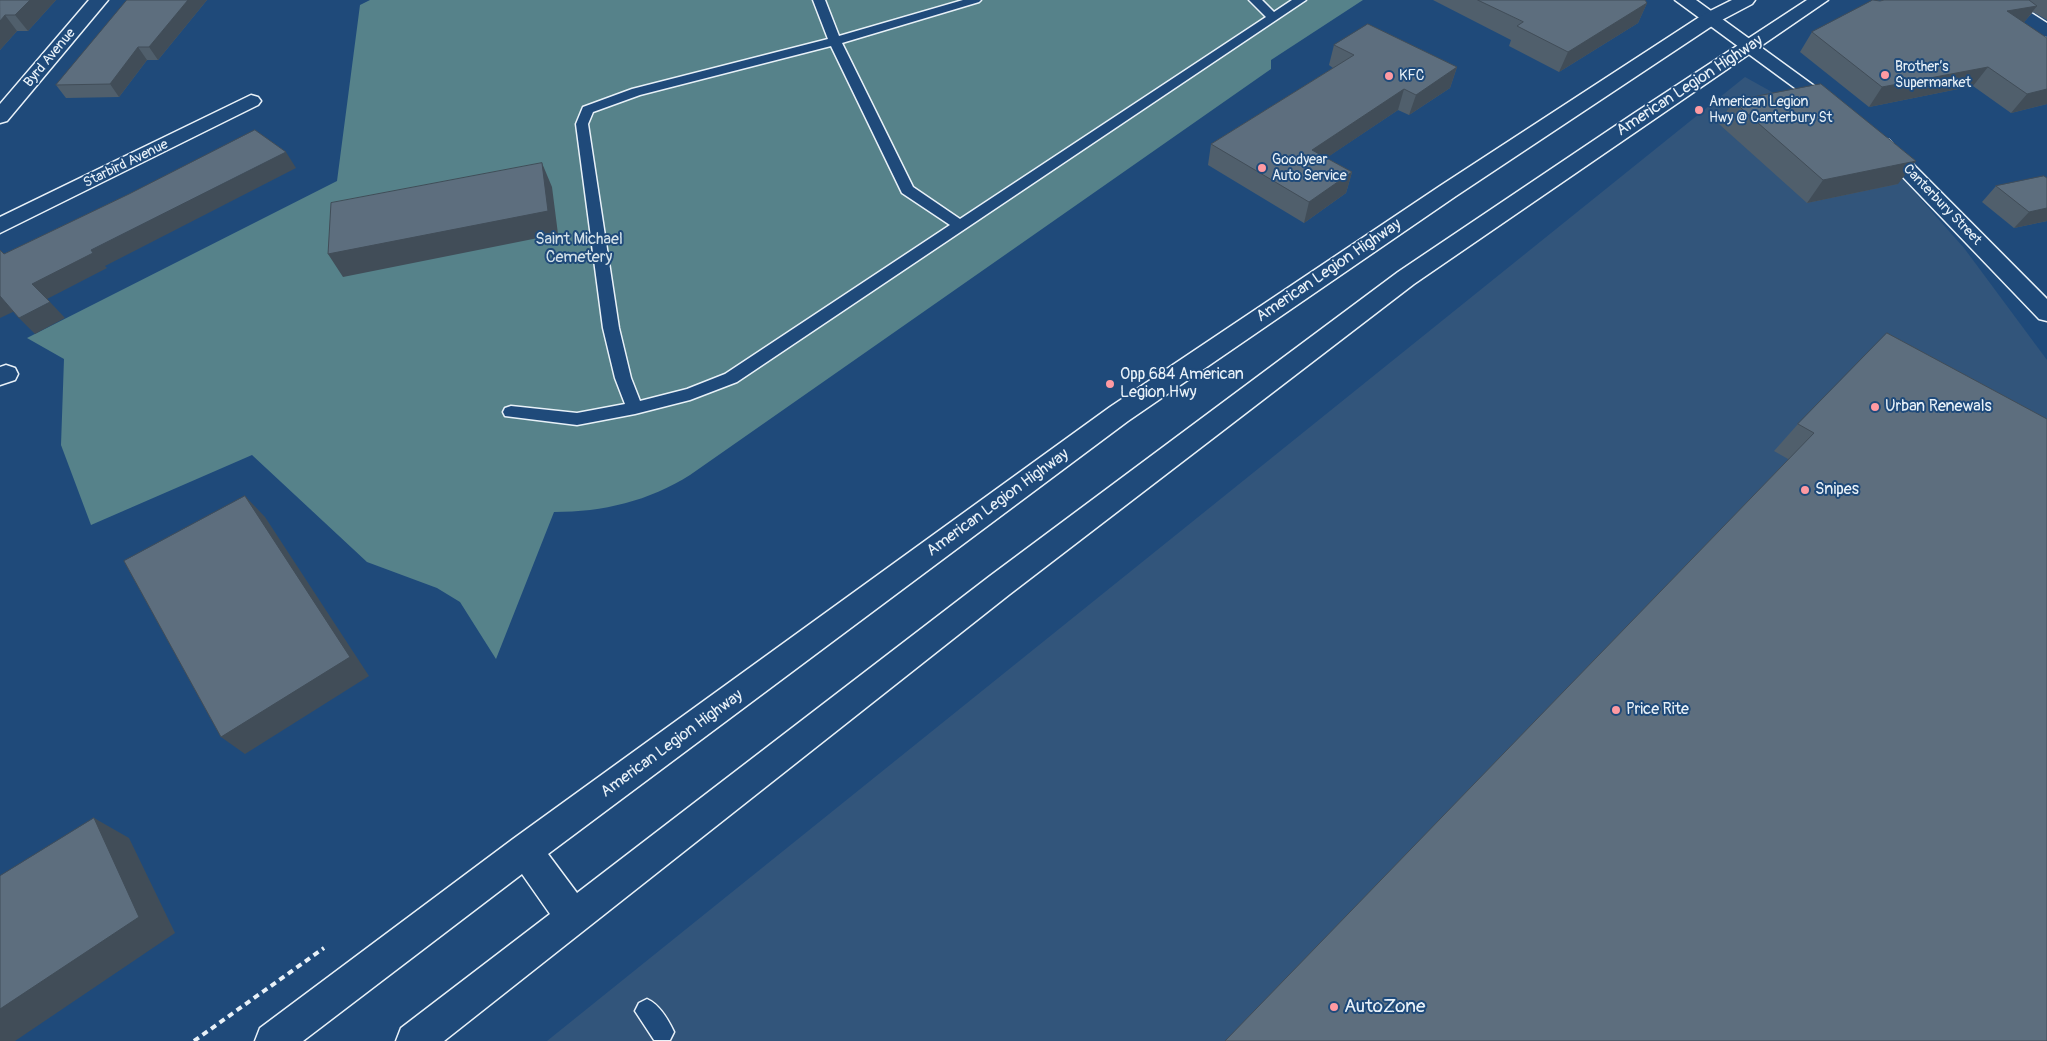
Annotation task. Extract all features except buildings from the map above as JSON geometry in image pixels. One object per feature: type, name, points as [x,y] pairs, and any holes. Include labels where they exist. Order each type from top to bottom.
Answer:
[{"type":"main road","name":"Byrd Avenue","points":[[0,117],[100,0]]},
{"type":"main road","name":"Canterbury Street","points":[[1684,0],[1751,46],[1863,128],[2047,313]]},
{"type":"main road","name":"American Legion Highway","points":[[273,1041],[525,851],[1118,414],[1448,191],[1711,18],[1746,0]]},
{"type":"main road","name":"American Legion Highway","points":[[414,1041],[1000,585],[1406,278],[1640,118],[1820,0]]},
{"type":"main road","points":[[1999,0],[2047,30]]},
{"type":"main road","name":"Starbird Avenue","points":[[0,226],[251,101]]},
{"type":"main road","points":[[525,851],[573,917]]},
{"type":"lane","points":[[819,0],[835,41],[907,190],[961,226]]},
{"type":"lane","points":[[635,408],[623,378],[611,328],[582,124],[588,110],[636,92],[835,41],[975,0]]},
{"type":"lane","points":[[1255,0],[1273,18]]},
{"type":"lane","points":[[511,412],[577,419],[635,408],[690,394],[732,378],[1300,0]]},
{"type":"lane","points":[[647,1011],[662,1032]]},
{"type":"shaded area","points":[[1745,77],[1878,151],[1964,248],[2047,360],[2047,1041],[547,1041]]},
{"type":"green space","name":"Saint Michael Cemetery","points":[[370,0],[1363,0],[1271,60],[1271,69],[690,475],[658,492],[625,503],[590,510],[554,512],[496,659],[460,602],[437,588],[367,562],[252,455],[91,525],[61,445],[64,359],[27,338],[337,181],[360,5]]},
{"type":"place","name":"Brother’s Supermarket","points":[[1885,75]]},
{"type":"place","name":"KFC","points":[[1389,76]]},
{"type":"place","name":"American Legion Hwy @ Canterbury St","points":[[1699,110]]},
{"type":"place","name":"Goodyear Auto Service","points":[[1262,168]]},
{"type":"place","name":"Opp 684 American Legion Hwy","points":[[1110,384]]},
{"type":"place","name":"Urban Renewals","points":[[1875,407]]},
{"type":"place","name":"Snipes","points":[[1805,490]]},
{"type":"place","name":"Price Rite","points":[[1616,710]]},
{"type":"place","name":"AutoZone","points":[[1334,1007]]}]
